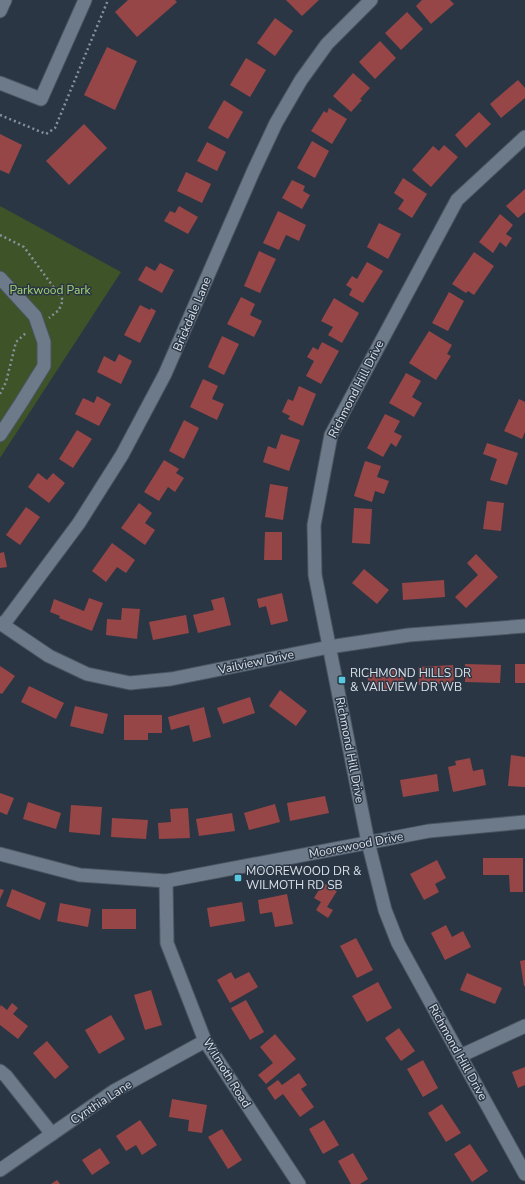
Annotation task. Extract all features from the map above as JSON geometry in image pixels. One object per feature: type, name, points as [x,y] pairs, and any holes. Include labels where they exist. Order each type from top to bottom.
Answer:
[{"type":"street","points":[[0,11],[5,0]]},
{"type":"street","points":[[0,83],[41,99],[85,0]]},
{"type":"street","name":"Brickdale Lane","points":[[2,624],[79,523],[122,455],[166,374],[276,123],[301,80],[327,44],[371,0]]},
{"type":"street","name":"Richmond Hill Drive","points":[[525,138],[457,200],[331,435],[314,525],[315,575],[368,842],[385,910],[398,943],[525,1174]]},
{"type":"street","points":[[0,278],[35,316],[44,342],[44,366],[0,435]]},
{"type":"street","name":"Vailview Drive","points":[[2,624],[49,656],[87,674],[130,683],[171,679],[329,647],[409,635],[525,626]]},
{"type":"street","name":"Moorewood Drive","points":[[0,854],[80,875],[166,881],[429,831],[525,822]]},
{"type":"street","name":"Wilmoth Road","points":[[166,881],[168,943],[205,1041],[299,1184]]},
{"type":"street","points":[[460,1056],[525,1026]]},
{"type":"street","name":"Cynthia Lane","points":[[0,1170],[114,1092],[205,1041]]},
{"type":"street","points":[[0,1072],[6,1076],[52,1134]]},
{"type":"path","points":[[0,115],[46,134],[55,128],[108,0]]},
{"type":"path","points":[[0,234],[24,247],[63,300],[59,310],[47,319]]},
{"type":"path","points":[[0,394],[6,382],[16,342],[30,329]]},
{"type":"green space","name":"Parkwood Park","points":[[0,206],[121,272],[0,458]]},
{"type":"building","points":[[128,0],[175,0],[177,2],[137,37],[115,12]]},
{"type":"building","points":[[286,0],[319,0],[302,16]]},
{"type":"building","points":[[422,0],[450,0],[454,4],[431,24],[416,6]]},
{"type":"building","points":[[407,12],[423,29],[401,50],[385,33]]},
{"type":"building","points":[[275,18],[293,31],[275,56],[257,43]]},
{"type":"building","points":[[380,41],[396,58],[375,79],[359,62]]},
{"type":"building","points":[[107,47],[137,61],[115,110],[84,95]]},
{"type":"building","points":[[246,58],[266,70],[250,97],[230,85]]},
{"type":"building","points":[[353,73],[370,88],[351,112],[333,96]]},
{"type":"building","points":[[518,80],[525,88],[525,98],[501,118],[490,104]]},
{"type":"building","points":[[224,100],[243,112],[228,139],[208,128]]},
{"type":"building","points":[[329,108],[347,119],[332,144],[311,131],[324,111],[327,113]]},
{"type":"building","points":[[479,112],[491,124],[466,148],[455,135]]},
{"type":"building","points":[[84,124],[107,148],[69,185],[46,161]]},
{"type":"building","points":[[0,134],[22,145],[9,174],[0,170]]},
{"type":"building","points":[[312,141],[329,151],[315,178],[297,168]]},
{"type":"building","points":[[207,142],[226,152],[217,171],[197,161]]},
{"type":"building","points":[[444,145],[458,157],[431,187],[412,170],[433,146],[439,151]]},
{"type":"building","points":[[186,172],[211,184],[202,203],[177,191]]},
{"type":"building","points":[[403,178],[427,194],[412,218],[398,209],[404,200],[394,193]]},
{"type":"building","points":[[292,180],[305,186],[303,191],[310,195],[302,209],[282,198]]},
{"type":"building","points":[[525,189],[525,212],[518,218],[506,206]]},
{"type":"building","points":[[179,206],[198,217],[188,234],[164,221],[170,211],[175,213]]},
{"type":"building","points":[[278,211],[306,225],[299,241],[286,235],[279,250],[263,243]]},
{"type":"building","points":[[500,214],[513,225],[506,234],[512,238],[506,247],[500,242],[493,253],[479,242]]},
{"type":"building","points":[[379,223],[401,234],[388,259],[367,247]]},
{"type":"building","points":[[259,251],[276,259],[260,293],[244,286]]},
{"type":"building","points":[[474,252],[494,266],[474,295],[468,291],[466,293],[452,284]]},
{"type":"building","points":[[367,262],[383,271],[363,303],[349,295],[352,289],[346,285],[352,276],[357,279]]},
{"type":"building","points":[[160,263],[174,270],[162,293],[138,280],[146,266],[155,271]]},
{"type":"building","points":[[449,292],[464,301],[448,331],[432,323]]},
{"type":"building","points":[[241,297],[255,304],[250,315],[262,321],[254,337],[227,324]]},
{"type":"building","points":[[334,298],[359,313],[342,343],[328,335],[333,327],[321,321]]},
{"type":"building","points":[[140,305],[156,311],[140,343],[124,335]]},
{"type":"building","points":[[429,331],[452,345],[447,354],[451,356],[436,380],[409,363]]},
{"type":"building","points":[[222,336],[239,344],[224,375],[208,367]]},
{"type":"building","points":[[322,342],[339,351],[321,384],[306,376],[314,361],[307,357],[313,347],[318,350]]},
{"type":"building","points":[[119,354],[132,361],[121,384],[97,372],[104,356],[115,362]]},
{"type":"building","points":[[406,373],[421,381],[412,397],[422,403],[414,417],[389,403]]},
{"type":"building","points":[[203,379],[218,386],[212,399],[224,404],[217,420],[190,407]]},
{"type":"building","points":[[299,386],[316,394],[303,426],[288,419],[290,416],[282,412],[288,399],[293,401]]},
{"type":"building","points":[[97,396],[111,404],[99,426],[75,414],[83,398],[94,403]]},
{"type":"building","points":[[519,399],[525,402],[525,432],[522,439],[504,431]]},
{"type":"building","points":[[385,414],[400,421],[394,432],[402,436],[396,447],[391,443],[383,457],[367,448]]},
{"type":"building","points":[[184,420],[199,428],[184,459],[169,451]]},
{"type":"building","points":[[77,430],[92,439],[73,468],[59,459]]},
{"type":"building","points":[[281,434],[300,440],[289,471],[263,462],[268,446],[276,449]]},
{"type":"building","points":[[487,443],[518,453],[507,485],[490,480],[497,459],[483,454]]},
{"type":"building","points":[[164,460],[179,469],[176,473],[184,478],[175,492],[168,487],[159,501],[144,492]]},
{"type":"building","points":[[365,461],[381,466],[377,477],[389,481],[384,494],[375,491],[372,502],[354,496]]},
{"type":"building","points":[[38,473],[47,480],[53,473],[65,483],[49,503],[28,487]]},
{"type":"building","points":[[270,484],[288,487],[283,520],[265,517]]},
{"type":"building","points":[[487,501],[504,503],[501,531],[483,529]]},
{"type":"building","points":[[139,503],[152,513],[145,523],[155,530],[145,545],[121,528]]},
{"type":"building","points":[[26,507],[40,517],[20,545],[6,535]]},
{"type":"building","points":[[354,508],[372,509],[370,544],[352,543]]},
{"type":"building","points":[[265,532],[282,532],[282,560],[264,560]]},
{"type":"building","points":[[112,543],[135,560],[126,573],[117,567],[106,582],[92,571]]},
{"type":"building","points":[[4,552],[7,567],[0,568],[0,553]]},
{"type":"building","points":[[476,554],[498,577],[466,608],[455,597],[478,575],[467,563]]},
{"type":"building","points":[[364,569],[389,590],[377,604],[352,583]]},
{"type":"building","points":[[444,580],[445,597],[403,600],[402,583]]},
{"type":"building","points":[[282,593],[288,621],[271,625],[266,606],[259,608],[257,599]]},
{"type":"building","points":[[224,597],[231,625],[198,633],[193,615],[214,610],[211,600]]},
{"type":"building","points":[[89,598],[103,603],[92,631],[59,618],[60,616],[50,612],[54,599],[84,611]]},
{"type":"building","points":[[122,608],[140,609],[137,639],[106,635],[107,619],[121,620]]},
{"type":"building","points":[[186,615],[189,633],[153,640],[149,622]]},
{"type":"building","points":[[465,664],[501,665],[500,683],[465,682]]},
{"type":"building","points":[[515,664],[525,664],[525,683],[515,683]]},
{"type":"building","points":[[453,665],[454,683],[419,685],[418,667]]},
{"type":"building","points":[[0,666],[15,676],[2,694],[0,693]]},
{"type":"building","points":[[403,669],[405,687],[369,691],[367,673]]},
{"type":"building","points":[[29,686],[64,703],[56,719],[21,702]]},
{"type":"building","points":[[280,690],[307,711],[296,726],[269,706]]},
{"type":"building","points":[[250,697],[255,713],[223,724],[217,708]]},
{"type":"building","points":[[75,706],[108,714],[103,734],[70,726]]},
{"type":"building","points":[[204,707],[211,737],[193,742],[189,725],[171,730],[168,717]]},
{"type":"building","points":[[124,715],[162,715],[162,733],[148,733],[148,740],[124,740]]},
{"type":"building","points":[[511,755],[525,757],[525,787],[508,786]]},
{"type":"building","points":[[470,758],[473,771],[483,769],[486,785],[453,792],[448,767],[456,765],[455,761]]},
{"type":"building","points":[[437,774],[439,791],[403,797],[400,780]]},
{"type":"building","points":[[0,793],[14,798],[7,815],[0,812]]},
{"type":"building","points":[[325,796],[329,813],[290,821],[287,803]]},
{"type":"building","points":[[28,802],[61,813],[56,829],[23,819]]},
{"type":"building","points":[[275,804],[280,822],[249,830],[244,813]]},
{"type":"building","points":[[71,805],[102,807],[100,835],[69,832]]},
{"type":"building","points":[[188,808],[190,838],[159,839],[158,823],[171,822],[170,809]]},
{"type":"building","points":[[232,813],[235,831],[199,836],[196,819]]},
{"type":"building","points":[[112,818],[148,820],[146,839],[111,837]]},
{"type":"building","points":[[483,858],[523,858],[523,892],[510,892],[509,875],[483,875]]},
{"type":"building","points":[[437,860],[446,878],[435,884],[439,892],[424,900],[410,874]]},
{"type":"building","points":[[323,883],[337,891],[327,907],[333,910],[328,918],[316,910],[321,902],[314,898]]},
{"type":"building","points":[[0,889],[4,890],[0,899]]},
{"type":"building","points":[[12,889],[46,903],[40,920],[6,906]]},
{"type":"building","points":[[287,894],[293,924],[275,927],[272,912],[260,914],[258,900]]},
{"type":"building","points":[[242,902],[245,921],[210,927],[207,908]]},
{"type":"building","points":[[60,903],[91,909],[88,927],[57,921]]},
{"type":"building","points":[[102,909],[136,909],[136,929],[102,929]]},
{"type":"building","points":[[446,925],[452,937],[463,931],[471,947],[445,960],[431,933]]},
{"type":"building","points":[[356,938],[373,970],[357,978],[340,946]]},
{"type":"building","points":[[525,960],[525,986],[524,986],[520,961]]},
{"type":"building","points":[[231,972],[235,979],[249,972],[258,987],[230,1003],[217,980]]},
{"type":"building","points":[[467,973],[502,988],[495,1004],[460,990]]},
{"type":"building","points":[[378,982],[392,1008],[367,1022],[352,996]]},
{"type":"building","points":[[151,990],[162,1025],[145,1030],[134,995]]},
{"type":"building","points":[[246,1000],[264,1032],[250,1040],[231,1008]]},
{"type":"building","points":[[12,1003],[18,1008],[13,1014],[28,1026],[18,1039],[0,1025],[1,1005],[7,1010]]},
{"type":"building","points":[[111,1015],[125,1039],[99,1054],[85,1030]]},
{"type":"building","points":[[399,1028],[415,1051],[401,1061],[385,1038]]},
{"type":"building","points":[[275,1034],[296,1059],[266,1084],[258,1075],[273,1063],[260,1047]]},
{"type":"building","points":[[47,1041],[69,1067],[55,1079],[33,1053]]},
{"type":"building","points":[[423,1060],[438,1088],[423,1097],[407,1069]]},
{"type":"building","points":[[525,1067],[525,1085],[518,1088],[512,1072]]},
{"type":"building","points":[[299,1073],[307,1085],[301,1089],[314,1107],[300,1117],[283,1094],[275,1100],[267,1088],[278,1080],[282,1085]]},
{"type":"building","points":[[172,1099],[207,1105],[202,1133],[188,1131],[189,1120],[169,1117]]},
{"type":"building","points":[[442,1104],[461,1133],[446,1142],[428,1113]]},
{"type":"building","points":[[140,1120],[157,1145],[142,1155],[136,1145],[126,1151],[116,1136]]},
{"type":"building","points":[[324,1120],[339,1145],[323,1154],[309,1129]]},
{"type":"building","points":[[222,1129],[242,1160],[228,1169],[208,1137]]},
{"type":"building","points":[[470,1144],[488,1171],[472,1182],[454,1154]]},
{"type":"building","points":[[100,1148],[110,1163],[92,1175],[82,1160]]},
{"type":"building","points":[[353,1153],[368,1179],[360,1184],[351,1184],[338,1161]]},
{"type":"building","points":[[57,1180],[60,1184],[51,1184]]},
{"type":"place","name":"RICHMOND HILLS DR & VAILVIEW DR WB","points":[[342,680]]},
{"type":"place","name":"MOOREWOOD DR & WILMOTH RD SB","points":[[238,878]]}]
